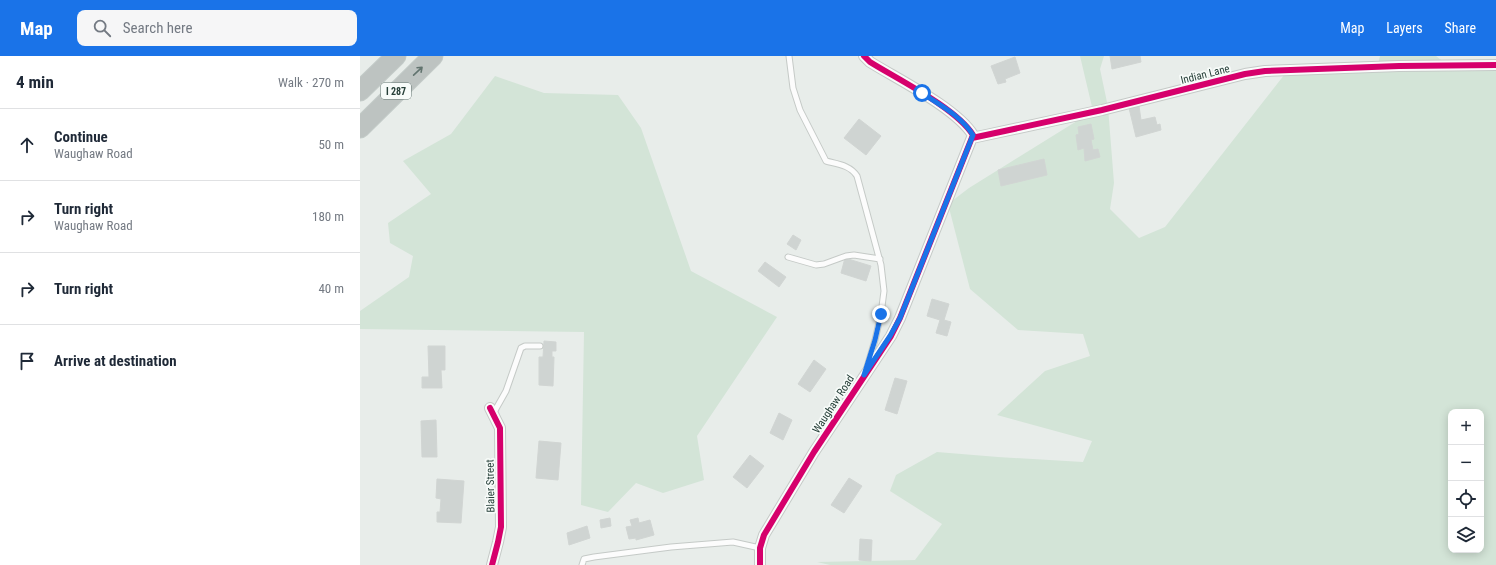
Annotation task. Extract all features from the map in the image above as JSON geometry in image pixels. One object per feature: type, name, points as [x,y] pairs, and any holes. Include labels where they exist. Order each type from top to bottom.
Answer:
[{"type":"highway","name":"I 287","points":[[360,90],[396,56]]},
{"type":"highway","name":"I 287","points":[[360,128],[434,56]]},
{"type":"street","points":[[864,56],[870,62],[922,93],[956,116],[969,128],[973,135],[972,138]]},
{"type":"street","name":"Indian Lane","points":[[972,138],[1102,110],[1245,74],[1265,71],[1496,65]]},
{"type":"street","name":"Waughaw Road","points":[[760,565],[760,548],[764,535],[785,498],[890,336],[900,318],[972,138]]},
{"type":"street","name":"Blaier Street","points":[[492,411],[500,428],[501,527],[492,565]]},
{"type":"lane","points":[[789,56],[793,88],[800,110],[826,162],[848,167],[857,176],[880,260],[883,273],[883,302],[875,340],[864,375]]},
{"type":"lane","points":[[788,257],[816,265],[824,264],[846,256],[861,256],[880,260]]},
{"type":"lane","points":[[492,411],[506,391],[521,348],[525,346],[540,346]]},
{"type":"lane","points":[[582,565],[584,559],[594,556],[671,547],[733,542],[760,548]]},
{"type":"green space","points":[[1080,56],[1104,56],[1100,69],[1108,107],[1114,183],[1110,209],[1139,238],[1165,227],[1292,65],[1377,68],[1380,56],[1436,56],[1453,69],[1496,67],[1496,565],[830,565],[817,562],[915,560],[942,524],[890,491],[896,475],[937,452],[1083,462],[1092,441],[997,415],[1045,371],[1090,356],[1083,334],[1018,330],[970,289],[948,204],[969,188],[1093,111]]},
{"type":"green space","points":[[495,76],[544,93],[618,95],[641,128],[691,271],[777,317],[697,436],[704,480],[663,493],[636,483],[608,512],[581,505],[584,332],[360,329],[360,311],[409,277],[413,256],[390,243],[388,223],[431,194],[403,161],[451,134]]},
{"type":"building","points":[[1110,56],[1140,56],[1141,62],[1112,69]]},
{"type":"building","points":[[1015,57],[1020,73],[1005,79],[1006,82],[998,84],[991,66]]},
{"type":"building","points":[[1139,106],[1141,120],[1155,117],[1157,125],[1160,124],[1161,130],[1136,137],[1129,108]]},
{"type":"building","points":[[859,119],[881,136],[866,155],[844,138]]},
{"type":"building","points":[[1091,124],[1094,139],[1091,140],[1093,150],[1098,149],[1100,157],[1085,161],[1084,148],[1078,150],[1076,135],[1079,134],[1078,127]]},
{"type":"building","points":[[1044,159],[1047,175],[1001,186],[998,170]]},
{"type":"building","points":[[793,235],[801,240],[796,250],[787,244]]},
{"type":"building","points":[[845,258],[871,266],[866,281],[841,273]]},
{"type":"building","points":[[765,262],[786,277],[779,287],[758,271]]},
{"type":"building","points":[[932,299],[949,304],[944,320],[951,322],[947,336],[936,333],[940,320],[927,316]]},
{"type":"building","points":[[544,341],[556,342],[556,351],[552,351],[552,357],[554,357],[553,386],[539,385],[539,357],[543,357]]},
{"type":"building","points":[[428,346],[445,346],[445,370],[441,370],[442,388],[422,388],[422,377],[429,377]]},
{"type":"building","points":[[814,360],[826,369],[810,392],[798,384]]},
{"type":"building","points":[[895,378],[907,381],[897,414],[885,410]]},
{"type":"building","points":[[779,413],[792,420],[783,440],[770,433]]},
{"type":"building","points":[[436,420],[437,457],[422,457],[421,421]]},
{"type":"building","points":[[539,441],[561,443],[558,480],[536,478]]},
{"type":"building","points":[[750,455],[764,466],[747,488],[733,477]]},
{"type":"building","points":[[849,478],[862,486],[844,513],[831,505]]},
{"type":"building","points":[[437,479],[464,481],[461,523],[437,522],[437,512],[440,512],[441,499],[436,498]]},
{"type":"building","points":[[610,518],[611,526],[601,528],[600,520]]},
{"type":"building","points":[[638,518],[639,523],[650,520],[654,535],[636,540],[636,538],[629,539],[626,527],[632,526],[630,520]]},
{"type":"building","points":[[587,526],[590,538],[569,545],[567,533]]},
{"type":"building","points":[[860,539],[872,540],[871,561],[859,560]]},
{"type":"cycle path","points":[[760,565],[760,548],[764,535],[814,452],[891,336],[900,318],[973,135],[965,125],[941,105],[870,62],[864,56]]},
{"type":"cycle path","points":[[972,138],[1102,110],[1245,74],[1265,71],[1399,66],[1496,65]]},
{"type":"cycle path","points":[[490,408],[500,428],[501,527],[492,565]]},
{"type":"route","points":[[881,314],[875,340],[864,375],[876,359],[900,318],[973,135],[969,128],[956,116],[922,93]]}]
